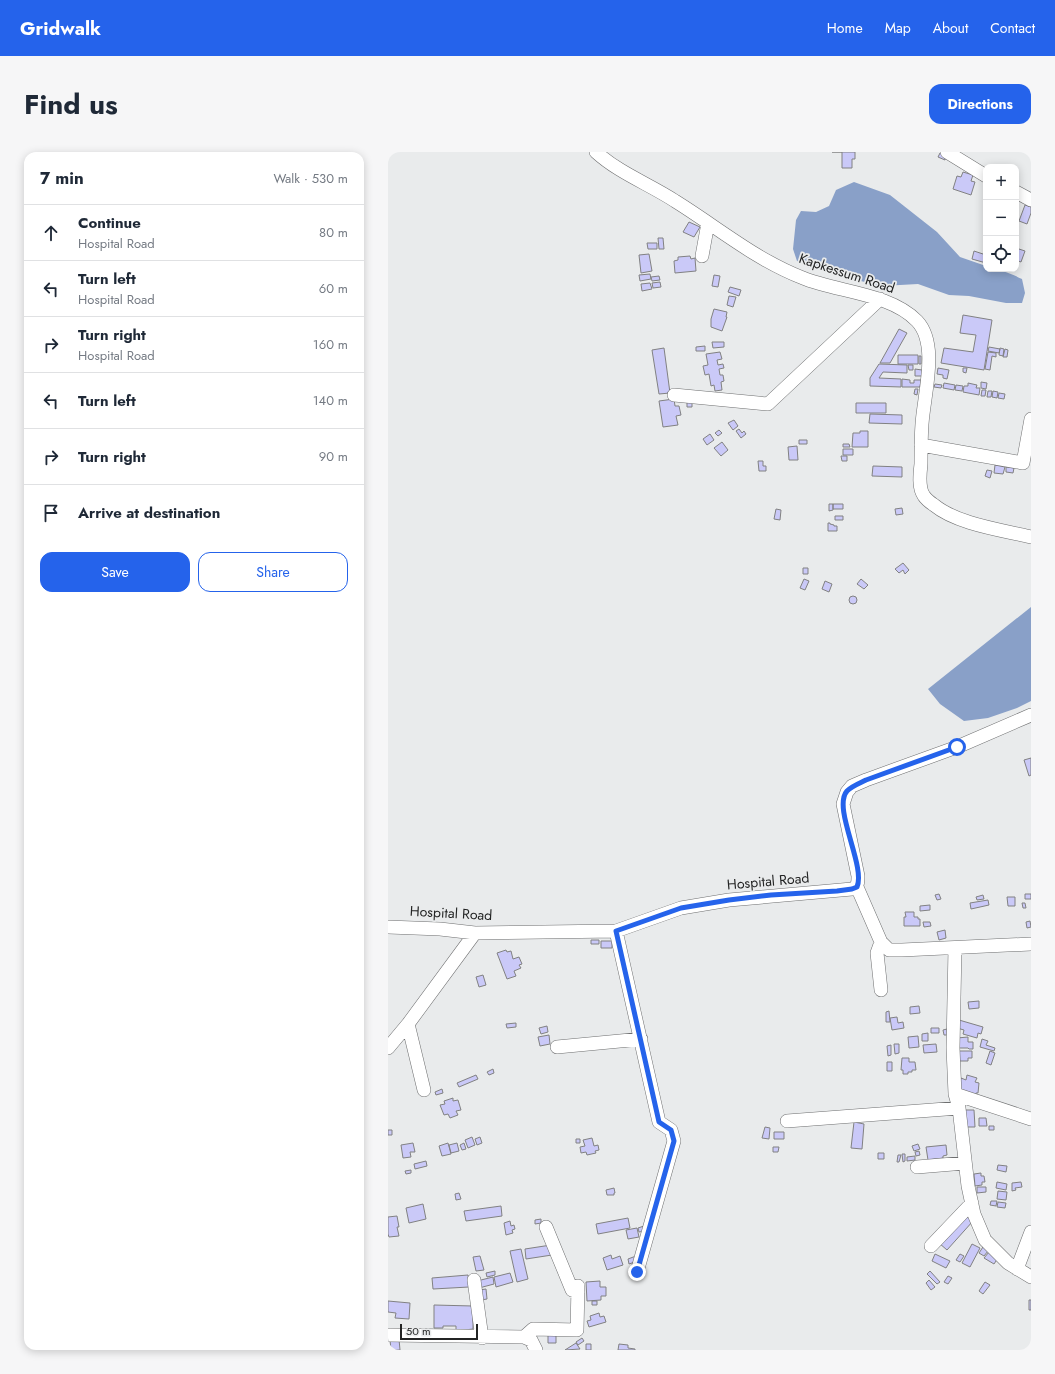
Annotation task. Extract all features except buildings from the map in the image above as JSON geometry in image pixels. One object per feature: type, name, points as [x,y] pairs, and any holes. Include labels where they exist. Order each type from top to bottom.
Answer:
[{"type":"street","name":"Kapkessum Road","points":[[596,152],[625,174],[674,201],[768,262],[804,279],[880,299],[907,311],[918,322],[926,335],[929,357],[921,445],[920,483],[924,496],[934,506],[947,514],[971,523],[1031,537]]},
{"type":"street","points":[[947,152],[983,174]]},
{"type":"street","points":[[1019,194],[1031,200]]},
{"type":"street","points":[[702,256],[708,223]]},
{"type":"street","points":[[674,395],[768,404],[880,299]]},
{"type":"street","points":[[921,445],[1023,463],[1031,418]]},
{"type":"street","points":[[1031,715],[957,747],[852,786],[844,797],[843,804],[846,824],[856,862],[858,876],[857,887],[881,942],[886,948],[893,950],[1031,944]]},
{"type":"street","name":"Hospital Road","points":[[388,927],[474,932],[616,931],[654,917],[688,907],[771,895],[837,891],[857,887]]},
{"type":"street","points":[[616,931],[659,1122],[671,1130],[674,1141],[637,1272]]},
{"type":"street","points":[[388,1048],[408,1024],[474,932]]},
{"type":"street","points":[[881,942],[877,953],[881,990]]},
{"type":"street","points":[[955,948],[953,1048],[955,1094],[959,1108],[965,1163],[974,1214],[985,1240],[1008,1263],[1031,1277]]},
{"type":"street","points":[[408,1024],[424,1090]]},
{"type":"street","points":[[557,1047],[641,1039]]},
{"type":"street","points":[[955,1094],[1031,1119]]},
{"type":"street","points":[[787,1121],[959,1108]]},
{"type":"street","points":[[917,1167],[965,1163]]},
{"type":"street","points":[[931,1246],[972,1203]]},
{"type":"street","points":[[524,1337],[533,1329],[577,1330],[578,1289],[572,1290],[546,1227]]},
{"type":"street","points":[[1018,1269],[1031,1232]]},
{"type":"street","points":[[474,1280],[482,1338]]},
{"type":"street","points":[[388,1335],[482,1338],[524,1337],[531,1340],[536,1350]]},
{"type":"water","points":[[854,182],[890,195],[937,232],[960,257],[983,265],[983,272],[1004,272],[1022,279],[1025,293],[1022,303],[1006,303],[969,296],[949,295],[918,284],[882,286],[852,279],[827,270],[810,268],[797,261],[793,249],[796,220],[801,211],[816,212],[829,206],[836,190]]},
{"type":"water","points":[[1031,607],[1031,701],[1017,708],[988,718],[964,721],[940,704],[928,689]]},
{"type":"route","points":[[637,1272],[674,1141],[671,1130],[659,1122],[616,931],[681,908],[729,900],[771,895],[837,891],[857,887],[858,876],[856,862],[846,824],[843,804],[844,797],[847,792],[852,786],[866,780],[957,747]]}]
